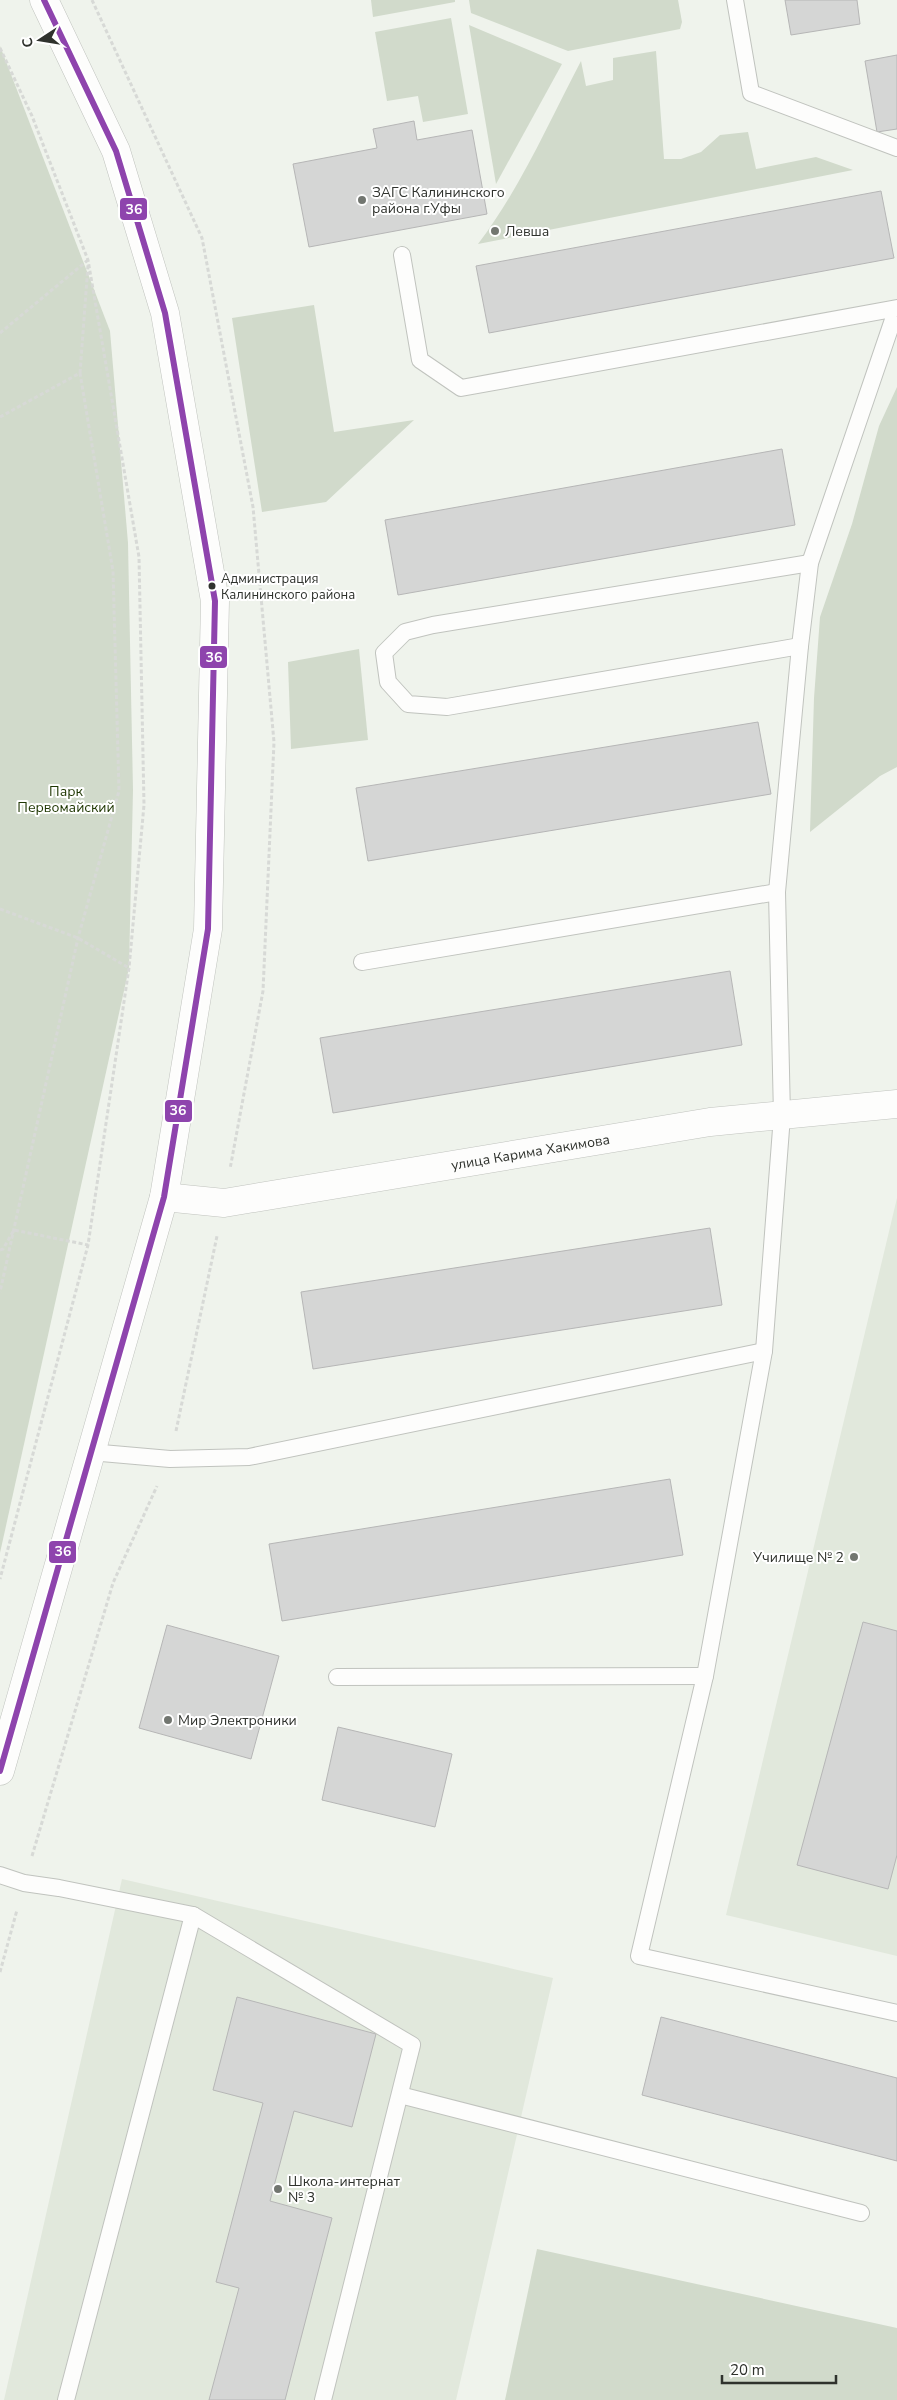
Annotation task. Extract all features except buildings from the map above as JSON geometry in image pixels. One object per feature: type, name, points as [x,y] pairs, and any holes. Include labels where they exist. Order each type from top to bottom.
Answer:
[{"type":"main road","points":[[0,1771],[164,1197],[208,928],[215,601],[165,313],[116,150],[44,0]]},
{"type":"main road","name":"улица Карима Хакимова","points":[[164,1197],[224,1203],[710,1122],[897,1104]]},
{"type":"lane","points":[[735,0],[751,93],[897,148]]},
{"type":"lane","points":[[402,255],[420,360],[461,388],[897,308],[810,563],[800,646],[777,892],[782,1116],[764,1350],[705,1676],[639,1956],[897,2013]]},
{"type":"lane","points":[[800,646],[447,707],[408,704],[388,682],[384,653],[405,632],[433,624],[810,563]]},
{"type":"lane","points":[[362,962],[777,892]]},
{"type":"lane","points":[[90,1452],[170,1459],[249,1457],[764,1350]]},
{"type":"lane","points":[[337,1677],[705,1676]]},
{"type":"lane","points":[[0,1875],[24,1883],[59,1888],[193,1915],[412,2045],[323,2400]]},
{"type":"lane","points":[[66,2400],[193,1915]]},
{"type":"lane","points":[[400,2095],[861,2213]]},
{"type":"path","points":[[0,48],[32,116],[88,260],[140,557],[144,805],[129,968],[88,1245],[0,1579]]},
{"type":"path","points":[[0,333],[88,260]]},
{"type":"path","points":[[0,1292],[78,938],[120,791],[113,571],[80,373],[88,260]]},
{"type":"path","points":[[0,417],[80,373]]},
{"type":"path","points":[[0,909],[78,938],[129,968]]},
{"type":"path","points":[[14,1230],[88,1245]]},
{"type":"path","points":[[0,1250],[3,1249],[14,1230]]},
{"type":"shaded area","name":"Училище № 2","points":[[897,1198],[897,1956],[726,1915]]},
{"type":"shaded area","name":"Школа-интернат № 3","points":[[122,1879],[553,1978],[456,2400],[4,2400]]},
{"type":"green space","points":[[371,0],[455,0],[455,2],[373,17]]},
{"type":"green space","points":[[469,0],[678,0],[682,22],[680,29],[568,51],[471,13]]},
{"type":"green space","points":[[451,18],[468,114],[423,122],[418,96],[387,101],[375,32]]},
{"type":"green space","points":[[469,25],[562,64],[496,184]]},
{"type":"green space","name":"Парк Первомайский","points":[[0,46],[110,331],[128,543],[133,790],[129,968],[0,1553]]},
{"type":"green space","points":[[656,51],[664,159],[681,159],[701,152],[720,135],[748,132],[756,169],[816,157],[853,170],[478,244],[521,178],[581,61],[586,86],[613,80],[613,58]]},
{"type":"green space","points":[[314,305],[334,432],[414,420],[326,502],[262,512],[232,318]]},
{"type":"green space","points":[[897,387],[897,767],[880,776],[810,832],[814,698],[820,617],[852,524],[879,426]]},
{"type":"green space","points":[[359,649],[368,740],[291,749],[288,662]]},
{"type":"green space","points":[[537,2249],[897,2328],[897,2400],[505,2400]]},
{"type":"transit line","name":"36","points":[[0,1771],[164,1197],[208,929],[215,601],[165,313],[116,151],[44,0]]},
{"type":"place","name":"ЗАГС Калининского района г.Уфы","points":[[362,200]]},
{"type":"place","name":"Левша","points":[[495,231]]},
{"type":"place","name":"Администрация Калининского района","points":[[212,586]]},
{"type":"place","name":"Училище № 2","points":[[854,1557]]},
{"type":"place","name":"Мир Электроники","points":[[168,1720]]},
{"type":"place","name":"Школа-интернат № 3","points":[[278,2189]]}]
